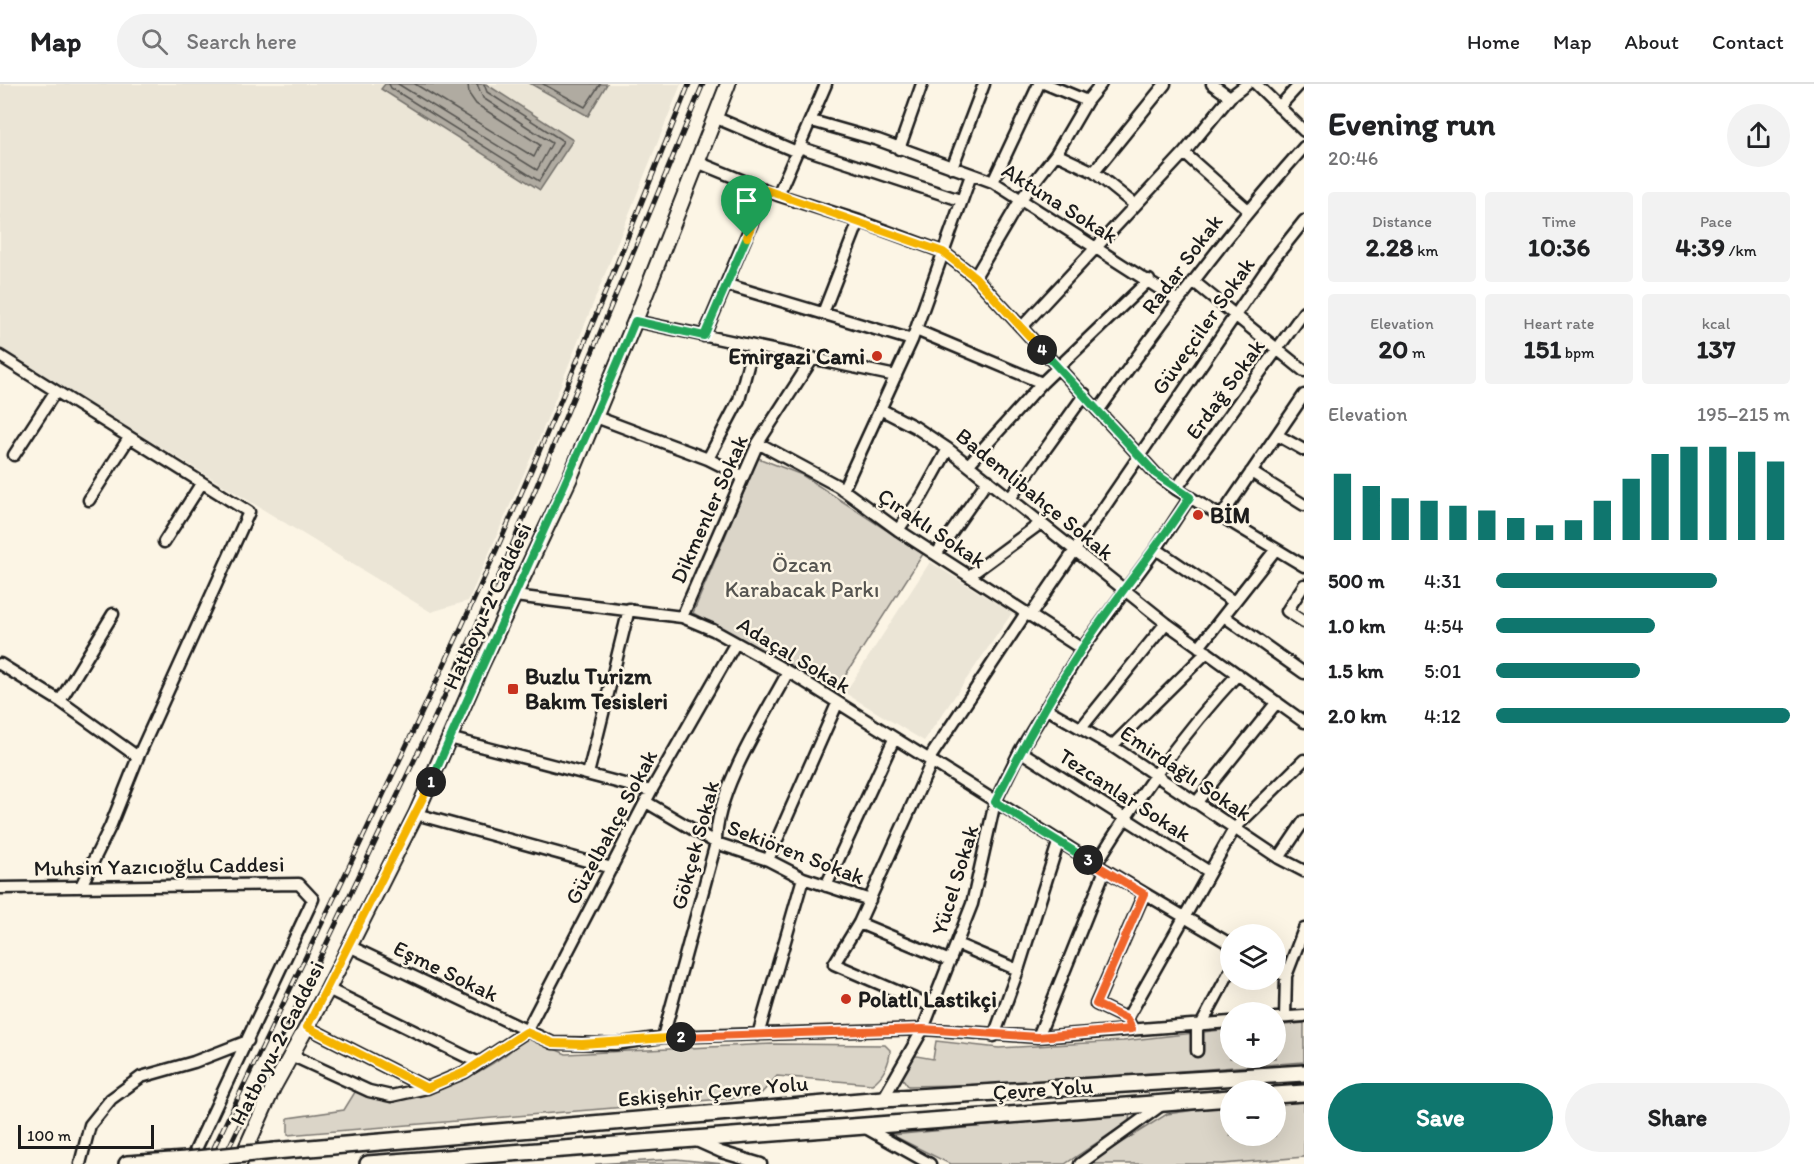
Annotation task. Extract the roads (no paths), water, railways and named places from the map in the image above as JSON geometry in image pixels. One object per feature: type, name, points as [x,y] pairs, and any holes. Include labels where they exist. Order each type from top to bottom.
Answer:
[{"type":"highway","name":"Eskişehir Çevre Yolu","points":[[127,1164],[188,1162],[275,1151],[883,1099],[1304,1073]]},
{"type":"highway","points":[[1286,1094],[1304,1093]]},
{"type":"highway","name":"Çevre Yolu","points":[[859,1125],[1220,1099]]},
{"type":"highway","name":"Eskişehir Çevre Yolu","points":[[368,1164],[859,1125]]},
{"type":"main road","name":"Hatboyu-2 Caddesi","points":[[239,1164],[273,1088],[293,1056],[328,989],[416,814],[515,596],[596,417],[728,84]]},
{"type":"street","points":[[778,195],[812,121],[826,84]]},
{"type":"street","points":[[899,149],[922,84]]},
{"type":"street","points":[[952,168],[984,84]]},
{"type":"street","points":[[993,182],[1039,84]]},
{"type":"street","points":[[1046,84],[1087,101]]},
{"type":"street","points":[[975,277],[1021,199],[1056,154],[1087,101],[1101,84]]},
{"type":"street","points":[[1094,172],[1165,84]]},
{"type":"street","points":[[1212,84],[1230,97]]},
{"type":"street","points":[[1022,327],[1184,153],[1230,97],[1246,84]]},
{"type":"street","points":[[1256,84],[1304,131]]},
{"type":"street","points":[[1279,107],[1300,84]]},
{"type":"street","points":[[714,117],[798,150],[960,200]]},
{"type":"street","name":"Aktuna Sokak","points":[[812,121],[993,182],[1177,300]]},
{"type":"street","name":"Radar Sokak","points":[[1098,411],[1177,300],[1248,210],[1304,147]]},
{"type":"street","points":[[1184,153],[1248,210]]},
{"type":"street","points":[[1056,154],[1094,172],[1135,205]]},
{"type":"street","points":[[698,162],[778,195],[859,221],[943,252],[975,277],[1057,367],[1085,394],[1138,455],[1176,489],[1304,566]]},
{"type":"street","points":[[843,490],[882,410],[914,335],[960,200],[971,175]]},
{"type":"street","points":[[704,336],[728,285],[766,190]]},
{"type":"street","points":[[823,313],[859,221]]},
{"type":"street","name":"Güveçciler Sokak","points":[[931,1006],[834,964],[860,923],[930,760],[1273,260],[1304,221]]},
{"type":"street","points":[[969,464],[1057,367],[1149,280]]},
{"type":"street","points":[[1193,281],[1304,371]]},
{"type":"street","points":[[728,285],[823,313],[914,335],[1042,383]]},
{"type":"street","name":"Erdağ Sokak","points":[[1176,489],[1304,312]]},
{"type":"street","points":[[635,321],[896,376]]},
{"type":"street","points":[[708,459],[739,400],[753,346]]},
{"type":"street","points":[[0,356],[249,512],[138,757],[110,827],[81,886]]},
{"type":"street","name":"Dikmenler Sokak","points":[[682,617],[758,444],[813,358]]},
{"type":"street","points":[[14,455],[55,392]]},
{"type":"street","points":[[1011,497],[1085,394]]},
{"type":"street","points":[[1222,515],[1304,395]]},
{"type":"street","name":"Bademlibahçe Sokak","points":[[882,410],[915,427],[969,464],[1166,623],[1304,722]]},
{"type":"street","points":[[596,417],[708,459],[742,476]]},
{"type":"street","points":[[1277,435],[1304,450]]},
{"type":"street","points":[[89,500],[129,438]]},
{"type":"street","name":"Çıraklı Sokak","points":[[758,444],[843,490],[898,530],[1082,649]]},
{"type":"street","points":[[898,530],[922,496],[948,449]]},
{"type":"street","points":[[1251,472],[1304,505]]},
{"type":"street","points":[[937,554],[988,480]]},
{"type":"street","points":[[164,542],[201,484]]},
{"type":"street","name":"Yücel Sokak","points":[[883,1099],[923,1029],[957,944],[972,904],[995,802],[1020,751],[1082,649],[1156,549],[1190,497]]},
{"type":"street","points":[[969,576],[1041,523]]},
{"type":"street","points":[[1156,549],[1234,602]]},
{"type":"street","points":[[1112,746],[1203,650],[1234,602],[1276,549]]},
{"type":"street","points":[[1304,585],[1287,610],[1304,622]]},
{"type":"street","name":"Adaçal Sokak","points":[[515,596],[682,617],[714,630],[735,644],[788,672],[1182,918],[1220,939]]},
{"type":"street","points":[[588,774],[629,609]]},
{"type":"street","points":[[60,701],[113,614]]},
{"type":"street","points":[[1226,617],[1304,673]]},
{"type":"street","points":[[1082,727],[1166,623]]},
{"type":"street","name":"Güzelbahçe Sokak","points":[[526,1032],[651,791],[735,644]]},
{"type":"street","points":[[0,664],[60,701],[138,757]]},
{"type":"street","name":"Gökçek Sokak","points":[[663,1037],[716,843],[716,831],[734,777],[788,672]]},
{"type":"street","points":[[1038,1037],[1100,867],[1124,819],[1200,715],[1238,674]]},
{"type":"street","points":[[1196,803],[1277,702]]},
{"type":"street","points":[[768,860],[837,704]]},
{"type":"street","name":"Emirdağlı Sokak","points":[[1045,708],[1082,727],[1279,858],[1304,872]]},
{"type":"street","points":[[449,738],[651,791]]},
{"type":"street","points":[[826,886],[894,739]]},
{"type":"street","name":"Tezcanlar Sokak","points":[[1020,751],[1208,871]]},
{"type":"street","points":[[1144,894],[1096,1004],[1129,1024],[1182,918],[1234,828],[1304,760]]},
{"type":"street","name":"Sekiören Sokak","points":[[646,802],[716,843],[768,860],[803,878],[870,900]]},
{"type":"street","points":[[416,814],[612,867]]},
{"type":"street","points":[[1279,858],[1304,820]]},
{"type":"street","points":[[994,1036],[1059,840]]},
{"type":"street","points":[[758,1035],[803,878]]},
{"type":"street","name":"Muhsin Yazıcıoğlu Caddesi","points":[[0,888],[299,884],[313,899],[248,1041]]},
{"type":"street","points":[[860,923],[950,961]]},
{"type":"street","points":[[1286,976],[1304,928]]},
{"type":"street","points":[[957,944],[1018,969]]},
{"type":"street","name":"Eşme Sokak","points":[[349,946],[553,1043],[615,1044],[663,1037],[923,1029],[994,1036],[1038,1037],[1129,1024],[1220,1023]]},
{"type":"street","points":[[1197,1051],[1199,1025],[1220,988]]},
{"type":"street","points":[[328,989],[479,1063]]},
{"type":"street","points":[[1286,1018],[1304,1016]]},
{"type":"street","points":[[307,1027],[427,1088]]},
{"type":"street","points":[[293,1056],[369,1091],[391,1096],[427,1088],[479,1063],[526,1032]]},
{"type":"street","points":[[188,1162],[248,1041]]},
{"type":"street","points":[[80,1164],[90,1125],[111,1099],[141,1077],[194,1062],[248,1041]]},
{"type":"street","points":[[1080,1164],[1164,1103]]},
{"type":"street","points":[[859,1125],[930,1164]]},
{"type":"street","points":[[692,1139],[721,1152],[761,1164]]},
{"type":"water","points":[[385,84],[486,84],[573,140],[540,190],[381,89]]},
{"type":"water","points":[[531,84],[607,84],[588,116]]},
{"type":"railway","points":[[206,1164],[386,789],[491,562],[568,384],[689,84]]},
{"type":"railway","points":[[221,1164],[435,717],[504,565],[703,84]]},
{"type":"place","name":"Emirgazi Cami","points":[[877,356]]},
{"type":"place","name":"BİM","points":[[1198,515]]},
{"type":"place","name":"Buzlu Turizm Bakım Tesisleri","points":[[513,689]]},
{"type":"place","name":"Polatlı Lastikçi","points":[[846,999]]},
{"type":"park label","name":"Özcan Karabacak Parkı","points":[[802,576]]}]
